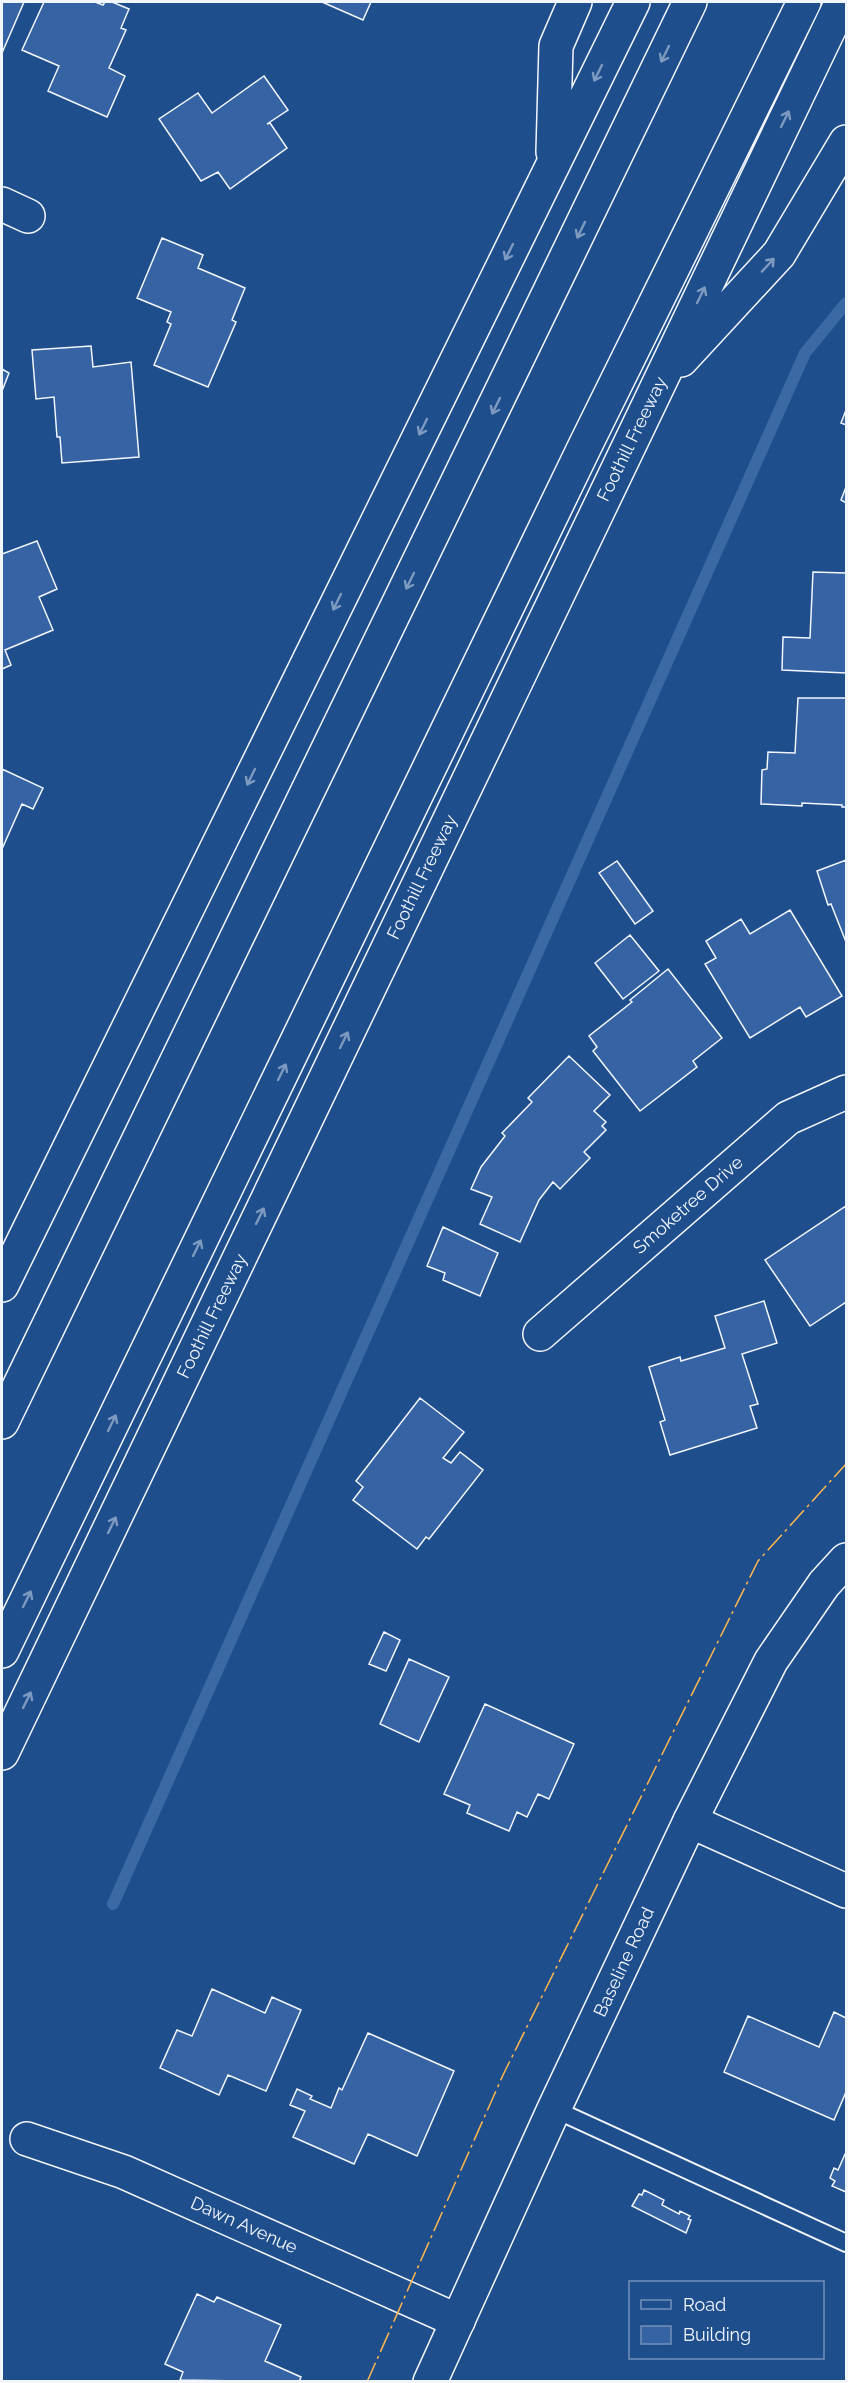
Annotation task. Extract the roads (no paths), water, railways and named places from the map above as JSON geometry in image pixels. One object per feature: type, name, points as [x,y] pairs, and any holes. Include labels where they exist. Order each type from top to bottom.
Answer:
[{"type":"main road","points":[[553,162],[556,46],[575,2]]},
{"type":"main road","points":[[2,1285],[633,2]]},
{"type":"main road","points":[[2,1422],[234,936],[552,290],[690,2]]},
{"type":"main road","points":[[2,1651],[575,467],[804,2]]},
{"type":"main road","name":"Foothill Freeway","points":[[2,1753],[842,2]]},
{"type":"main road","points":[[658,386],[779,254],[846,141]]},
{"type":"main road","name":"Smoketree Drive","points":[[540,1334],[788,1118],[846,1092]]},
{"type":"main road","name":"Baseline Road","points":[[430,2382],[554,2109],[690,1821],[771,1661],[824,1584],[846,1560]]},
{"type":"main road","points":[[690,1821],[846,1890]]},
{"type":"main road","name":"Dawn Avenue","points":[[27,2139],[124,2172],[458,2321]]},
{"type":"lane","points":[[554,2109],[846,2243]]},
{"type":"waterway","points":[[113,1904],[805,353],[846,303]]}]
